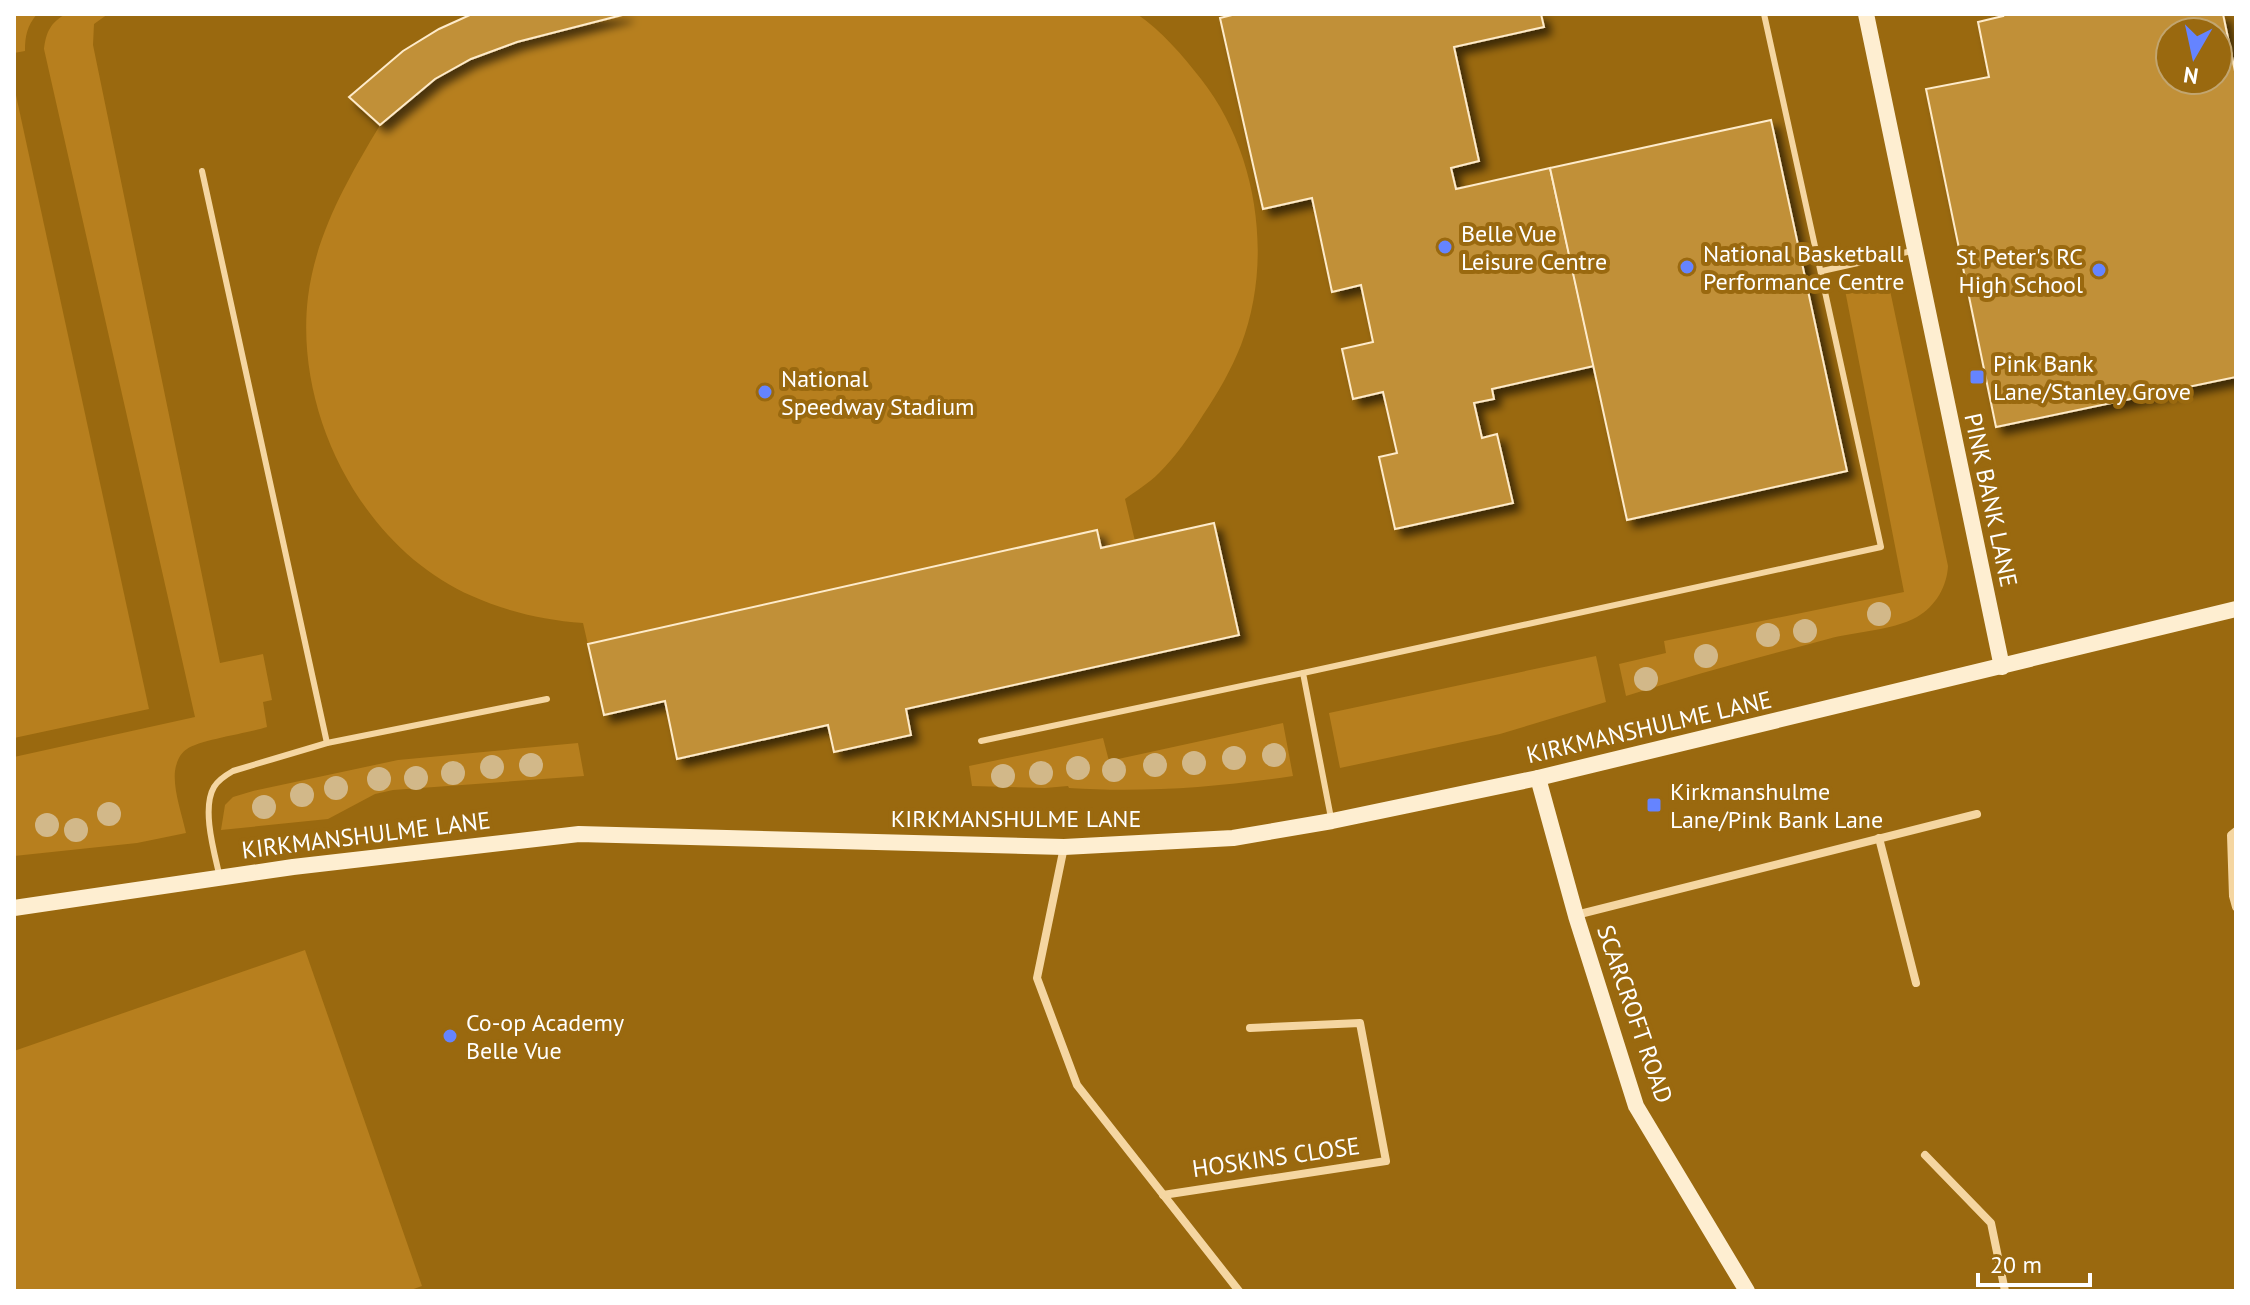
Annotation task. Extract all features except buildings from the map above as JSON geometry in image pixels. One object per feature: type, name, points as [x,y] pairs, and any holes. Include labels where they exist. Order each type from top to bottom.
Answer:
[{"type":"street","name":"PINK BANK LANE","points":[[1866,14],[2002,667]]},
{"type":"street","name":"KIRKMANSHULME LANE","points":[[14,908],[293,867],[579,834],[1064,847],[1233,838],[1332,821],[1538,778],[2236,609]]},
{"type":"street","name":"SCARCROFT ROAD","points":[[1538,778],[1576,916],[1636,1106],[1747,1291]]},
{"type":"street","points":[[1576,916],[1977,814]]},
{"type":"street","points":[[2236,831],[2231,835],[2236,907]]},
{"type":"street","points":[[1879,838],[1916,983]]},
{"type":"street","points":[[1064,847],[1037,978],[1077,1085],[1239,1291]]},
{"type":"street","name":"HOSKINS CLOSE","points":[[1163,1195],[1386,1161],[1360,1023],[1250,1028]]},
{"type":"street","points":[[1925,1155],[1991,1223],[2005,1291]]},
{"type":"lane","points":[[981,741],[1881,547],[1764,14]]},
{"type":"lane","points":[[202,171],[327,743]]},
{"type":"lane","points":[[1822,271],[1915,251]]},
{"type":"lane","points":[[1303,673],[1332,821]]},
{"type":"lane","points":[[220,878],[210,830],[212,790],[220,779],[233,771],[327,743],[547,699]]},
{"type":"shaded area","points":[[14,14],[37,14],[27,31],[25,51],[14,53]]},
{"type":"shaded area","points":[[66,14],[108,14],[94,24],[93,45],[220,663],[263,654],[272,700],[263,702],[267,727],[193,746],[180,756],[175,778],[186,833],[137,843],[14,856],[14,757],[195,717],[44,49],[50,28]]},
{"type":"shaded area","name":"National Speedway Stadium","points":[[472,14],[1137,14],[1146,21],[1201,79],[1236,138],[1254,206],[1258,242],[1257,277],[1241,345],[1219,390],[1171,460],[1125,499],[1135,541],[1214,523],[1239,635],[906,708],[911,735],[834,752],[827,725],[677,759],[664,702],[604,715],[583,623],[526,614],[472,596],[433,574],[398,545],[368,511],[344,472],[325,430],[312,386],[307,341],[312,273],[335,207],[380,125],[349,97],[407,50]]},
{"type":"shaded area","points":[[14,86],[149,709],[14,738]]},
{"type":"shaded area","points":[[1887,276],[1948,566],[1939,595],[1930,607],[1907,622],[1828,639],[1626,696],[1619,664],[1666,653],[1664,641],[1904,592],[1844,285]]},
{"type":"shaded area","points":[[1596,656],[1606,702],[1500,734],[1340,768],[1329,713]]},
{"type":"shaded area","points":[[1283,723],[1293,776],[1153,789],[972,786],[969,766],[1103,738],[1109,761]]},
{"type":"shaded area","points":[[578,743],[584,776],[393,790],[375,794],[328,819],[221,830],[225,805],[233,797],[253,791],[398,760]]},
{"type":"shaded area","points":[[305,950],[422,1286],[408,1291],[14,1291],[14,1051]]},
{"type":"place","name":"Belle Vue Leisure Centre","points":[[1445,247]]},
{"type":"place","name":"National Basketball Performance Centre","points":[[1687,267]]},
{"type":"place","name":"St Peter's RC High School","points":[[2099,270]]},
{"type":"place","name":"Pink Bank Lane/Stanley Grove","points":[[1977,377]]},
{"type":"place","name":"National Speedway Stadium","points":[[765,392]]},
{"type":"place","name":"Kirkmanshulme Lane/Pink Bank Lane","points":[[1654,805]]},
{"type":"place","name":"Co-op Academy Belle Vue","points":[[450,1036]]}]
